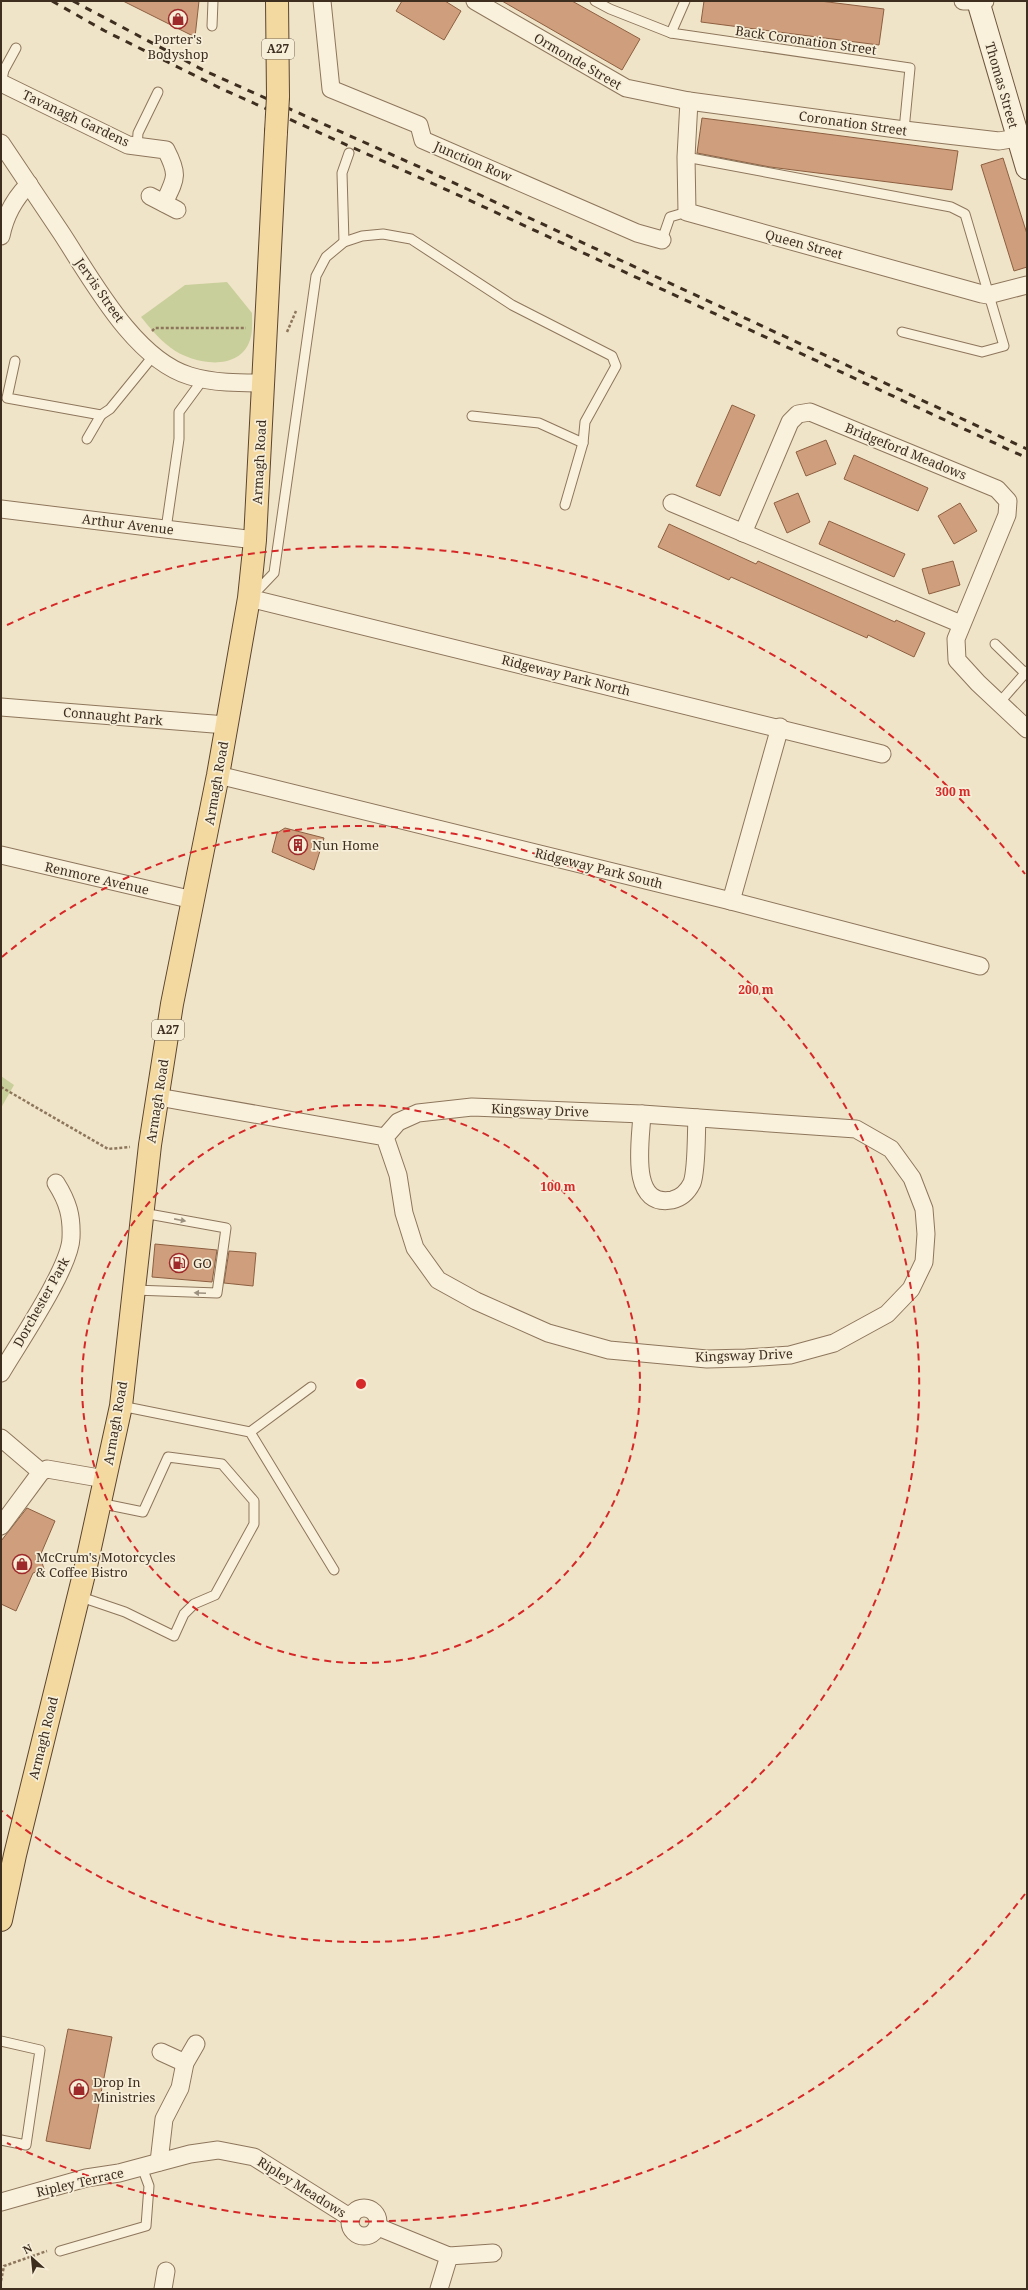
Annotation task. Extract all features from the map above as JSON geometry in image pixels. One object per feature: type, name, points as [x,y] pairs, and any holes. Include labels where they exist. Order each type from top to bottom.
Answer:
[{"type":"main road","name":"Armagh Road","points":[[1,1920],[14,1855],[78,1596],[121,1406],[150,1145],[172,1004],[218,775],[249,598],[255,540],[278,97],[277,1]]},
{"type":"main road","name":"Thomas Street","points":[[976,1],[1027,168]]},
{"type":"street","name":"Junction Row","points":[[322,1],[331,89],[419,125],[423,140],[637,233],[662,240]]},
{"type":"street","name":"Ormonde Street","points":[[475,1],[626,88],[689,101]]},
{"type":"street","name":"Tavanagh Gardens","points":[[1,83],[128,145],[146,146],[166,150],[176,169],[174,183],[164,203]]},
{"type":"street","name":"Coronation Street","points":[[689,101],[904,130],[999,140],[1017,138]]},
{"type":"street","points":[[687,212],[686,157],[689,101]]},
{"type":"street","name":"Jervis Street","points":[[1,143],[112,312],[154,355],[165,363],[190,376],[239,383],[263,383]]},
{"type":"street","points":[[1,236],[4,221],[21,192],[29,184]]},
{"type":"street","name":"Queen Street","points":[[687,212],[988,295],[1027,286]]},
{"type":"street","name":"Bridgeford Meadows","points":[[744,532],[790,422],[798,414],[810,412],[997,489],[1008,501],[1007,515],[961,624],[956,639],[957,660],[1027,729]]},
{"type":"street","points":[[672,503],[961,624]]},
{"type":"street","name":"Arthur Avenue","points":[[1,509],[255,540]]},
{"type":"street","name":"Ridgeway Park North","points":[[249,598],[780,727],[882,754]]},
{"type":"street","name":"Connaught Park","points":[[1,707],[226,725]]},
{"type":"street","points":[[731,901],[780,727]]},
{"type":"street","name":"Ridgeway Park South","points":[[218,775],[731,901],[980,966]]},
{"type":"street","name":"Renmore Avenue","points":[[1,855],[193,900]]},
{"type":"street","points":[[158,1097],[385,1136]]},
{"type":"street","name":"Kingsway Drive","points":[[472,1108],[642,1114],[856,1129],[891,1149],[912,1178],[924,1209],[926,1234],[924,1262],[911,1289],[887,1314],[834,1343],[790,1355],[707,1359],[667,1356],[609,1350],[548,1333],[476,1302],[438,1280],[415,1248],[404,1214],[398,1175],[385,1136],[398,1122],[418,1113],[472,1108]]},
{"type":"street","points":[[642,1114],[640,1174],[643,1187],[652,1196],[662,1201],[674,1199],[683,1195],[692,1181],[697,1118]]},
{"type":"street","name":"Dorchester Park","points":[[1,1373],[66,1262],[72,1239],[68,1203],[56,1183]]},
{"type":"street","points":[[1,1438],[41,1472]]},
{"type":"street","points":[[1,1526],[41,1472],[47,1469],[105,1479]]},
{"type":"street","points":[[159,2162],[164,2119],[180,2088],[185,2063],[196,2044]]},
{"type":"street","points":[[161,2052],[185,2063]]},
{"type":"street","name":"Ripley Meadows","points":[[159,2162],[218,2150],[240,2152],[254,2157],[351,2218],[351,2226],[360,2235],[372,2234],[378,2227],[450,2256]]},
{"type":"street","name":"Ripley Terrace","points":[[1,2202],[86,2178],[118,2173],[159,2162]]},
{"type":"street","points":[[439,2289],[450,2256],[493,2253]]},
{"type":"street","points":[[163,2289],[166,2272]]},
{"type":"lane","points":[[212,26],[213,1]]},
{"type":"lane","points":[[595,1],[610,9],[671,33],[685,1]]},
{"type":"lane","name":"Back Coronation Street","points":[[671,33],[910,68],[904,130]]},
{"type":"lane","points":[[1,83],[4,70],[16,48]]},
{"type":"lane","points":[[137,146],[138,133],[158,92]]},
{"type":"lane","points":[[344,242],[342,173],[349,153]]},
{"type":"lane","points":[[686,157],[951,207],[965,214],[1004,346],[982,352],[902,332]]},
{"type":"lane","points":[[662,240],[670,217],[687,212]]},
{"type":"lane","points":[[249,598],[274,573],[316,276],[326,257],[344,242],[362,236],[383,234],[411,239],[512,305],[612,356],[616,366],[585,422],[583,443],[565,505]]},
{"type":"lane","points":[[87,439],[101,415],[110,408],[154,355]]},
{"type":"lane","points":[[15,361],[7,398],[101,415]]},
{"type":"lane","points":[[166,529],[179,439],[179,412],[204,378]]},
{"type":"lane","points":[[472,416],[538,423],[583,443]]},
{"type":"lane","points":[[995,644],[1026,672],[1000,703]]},
{"type":"lane","points":[[134,1290],[217,1293],[226,1228],[142,1212]]},
{"type":"lane","points":[[250,1432],[311,1387]]},
{"type":"lane","points":[[121,1406],[250,1432],[334,1570]]},
{"type":"lane","points":[[78,1596],[125,1612],[174,1636],[184,1614],[194,1604],[215,1595],[254,1524],[254,1501],[222,1464],[168,1457],[143,1512],[99,1503]]},
{"type":"lane","points":[[1,2042],[40,2050],[26,2145],[1,2140]]},
{"type":"lane","points":[[60,2251],[146,2226],[149,2186],[142,2167]]},
{"type":"path","points":[[141,343],[155,328],[266,328]]},
{"type":"path","points":[[1,1086],[108,1149],[150,1145]]},
{"type":"path","points":[[1,2281],[4,2266],[44,2251],[60,2251]]},
{"type":"green space","points":[[227,282],[252,313],[252,330],[250,340],[244,350],[236,357],[226,361],[214,362],[202,361],[180,354],[163,341],[141,317],[185,285]]},
{"type":"green space","points":[[1,1076],[14,1085],[1,1108]]},
{"type":"building","name":"Porter's Bodyshop","points":[[123,1],[199,1],[195,37]]},
{"type":"building","points":[[402,1],[445,1],[461,11],[444,40],[396,11]]},
{"type":"building","points":[[502,1],[572,1],[640,39],[622,70]]},
{"type":"building","points":[[704,1],[820,1],[884,9],[879,45],[701,22]]},
{"type":"building","points":[[702,118],[958,151],[952,190],[770,167],[697,153]]},
{"type":"building","points":[[1003,158],[1027,234],[1027,267],[1014,271],[981,165]]},
{"type":"building","points":[[732,405],[755,415],[720,496],[696,486]]},
{"type":"building","points":[[826,440],[836,464],[806,476],[796,452]]},
{"type":"building","points":[[854,455],[928,488],[918,511],[844,479]]},
{"type":"building","points":[[798,493],[810,522],[787,533],[774,503]]},
{"type":"building","points":[[960,503],[977,531],[954,544],[938,516]]},
{"type":"building","points":[[829,521],[905,554],[894,577],[819,544]]},
{"type":"building","points":[[669,524],[756,564],[758,561],[895,622],[896,620],[925,633],[914,657],[868,635],[867,638],[731,577],[729,580],[658,547]]},
{"type":"building","points":[[953,561],[960,585],[929,594],[922,569]]},
{"type":"building","name":"Nun Home","points":[[285,828],[324,838],[314,870],[272,852],[277,833]]},
{"type":"building","points":[[155,1244],[217,1250],[212,1282],[152,1277]]},
{"type":"building","points":[[229,1251],[256,1253],[253,1286],[224,1283]]},
{"type":"building","name":"McCrum's Motorcycles & Coffee Bistro","points":[[27,1508],[55,1521],[40,1556],[44,1569],[33,1573],[16,1611],[1,1604],[1,1541]]},
{"type":"building","name":"Drop In Ministries","points":[[68,2029],[112,2037],[90,2149],[46,2141]]},
{"type":"railway","points":[[52,1],[105,31],[220,88],[456,194],[1027,458]]},
{"type":"railway","points":[[73,1],[205,71],[424,169],[1027,449]]},
{"type":"place","name":"Porter's Bodyshop","points":[[178,19]]},
{"type":"place","name":"Nun Home","points":[[298,845]]},
{"type":"place","name":"GO","points":[[179,1263]]},
{"type":"place","name":"McCrum's Motorcycles & Coffee Bistro","points":[[22,1564]]},
{"type":"place","name":"Drop In Ministries","points":[[79,2089]]}]
